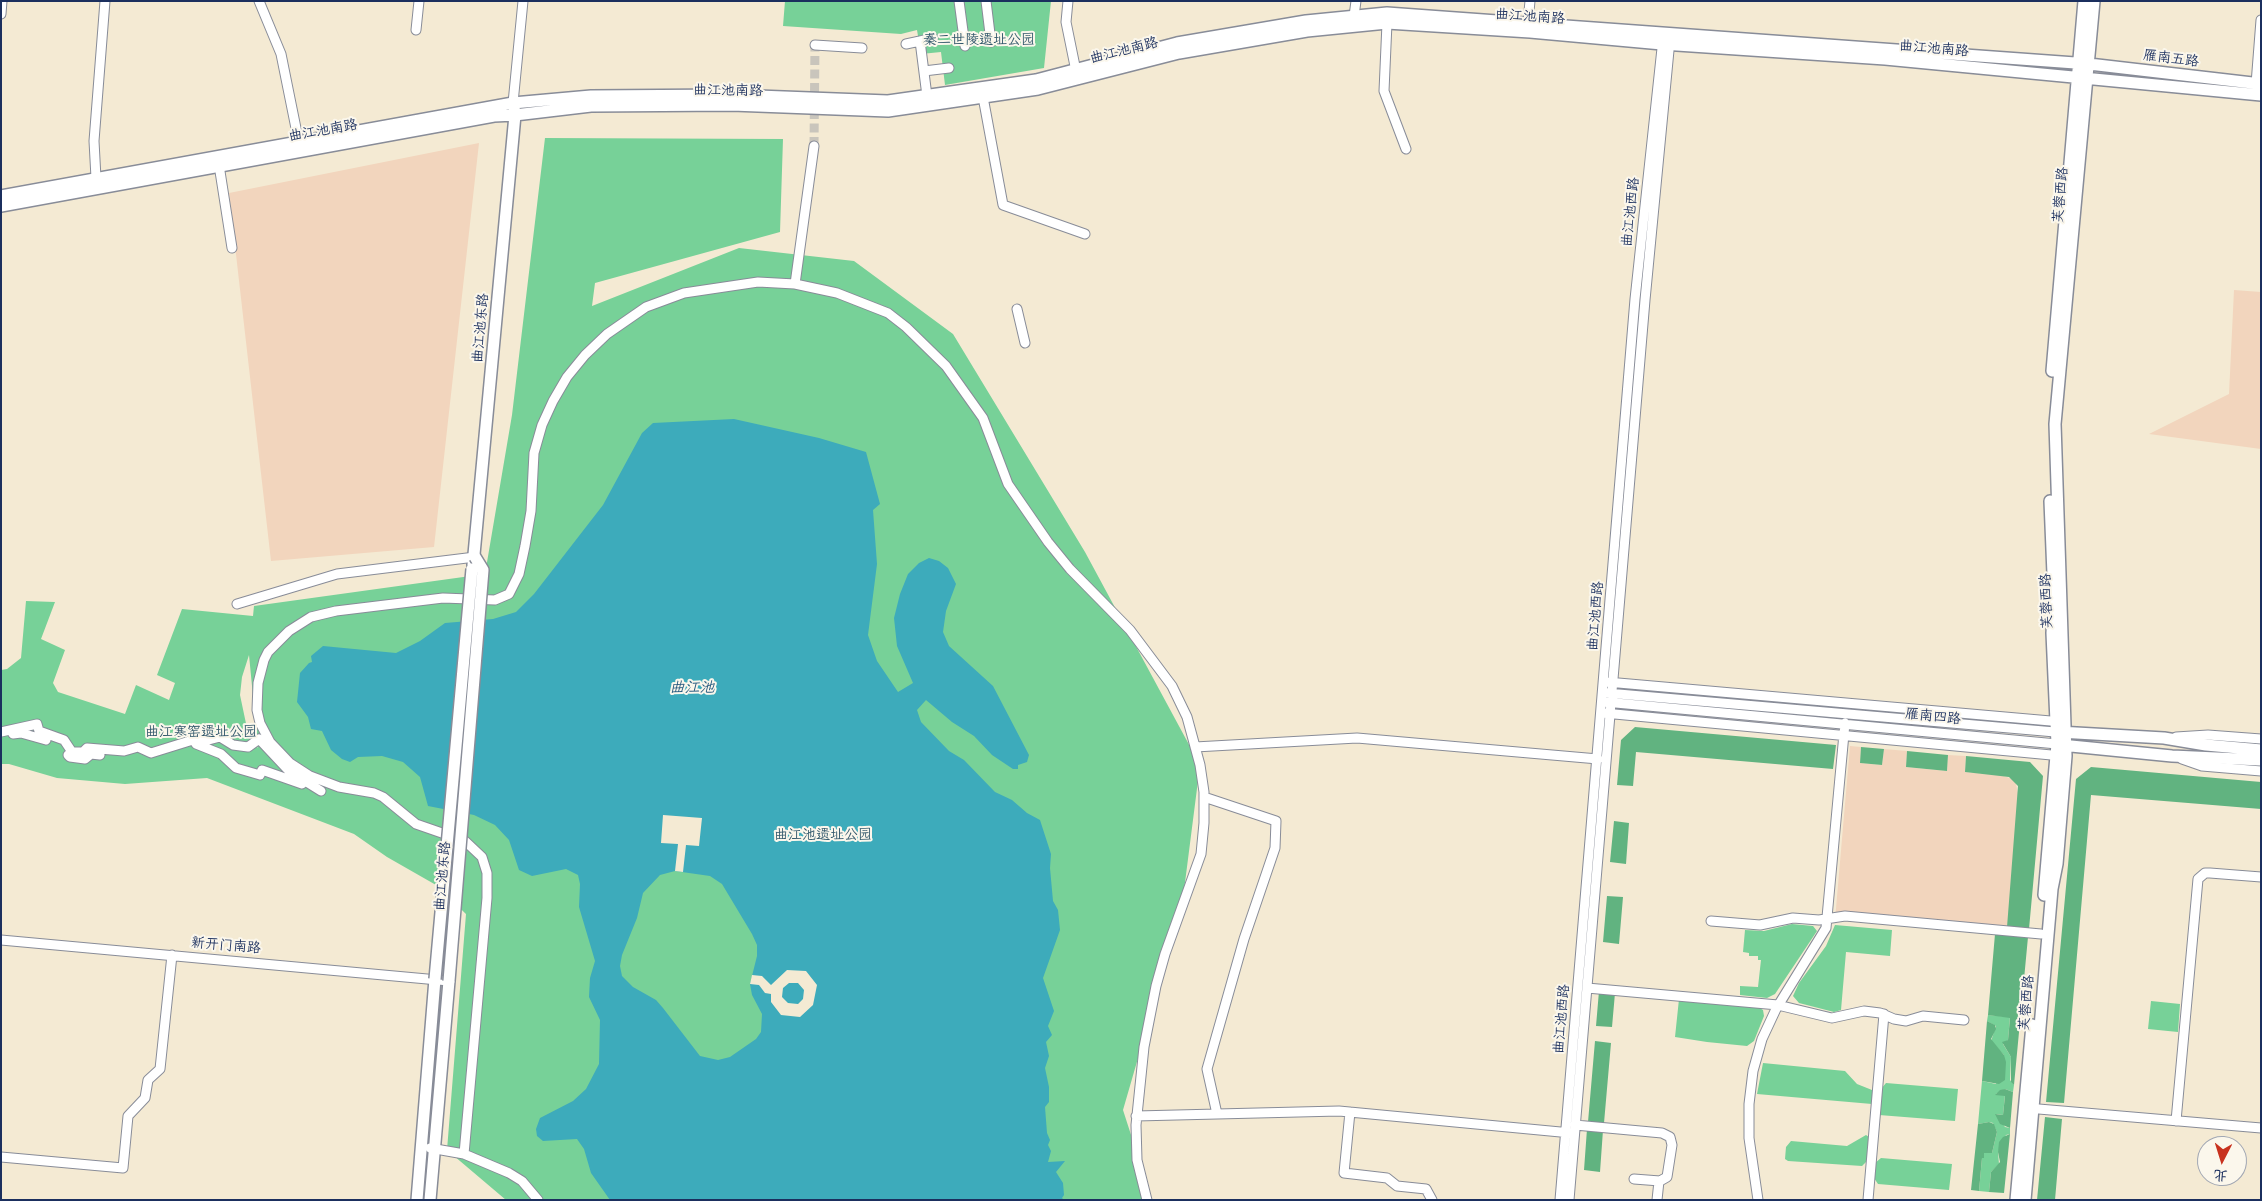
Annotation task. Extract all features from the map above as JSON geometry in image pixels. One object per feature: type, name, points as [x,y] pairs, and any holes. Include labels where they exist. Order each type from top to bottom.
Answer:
[{"type":"main road","name":"芙蓉西路","points":[[2084,1],[2084,64]]},
{"type":"main road","name":"芙蓉西路","points":[[2016,1200],[2029,1108],[2052,889],[2057,864],[2060,739],[2052,633],[2054,599],[2048,423],[2082,77],[2094,1]]},
{"type":"main road","name":"曲江池南路","points":[[1,196],[96,178],[300,145],[494,116],[515,116],[591,106],[732,105],[888,111],[1038,90],[1076,74],[1177,43],[1306,21],[1387,13],[1528,22],[1667,39],[2082,77],[2261,96]]},
{"type":"main road","name":"曲江池南路","points":[[1,206],[219,166],[300,145],[513,103],[591,96],[732,95],[888,101],[1076,74],[1179,53],[1307,31],[1387,23],[2084,64]]},
{"type":"main road","name":"雁南五路","points":[[2084,64],[2258,84]]},
{"type":"main road","name":"曲江池东路","points":[[417,1200],[472,569],[475,557],[515,116],[513,103]]},
{"type":"main road","name":"曲江池东路","points":[[430,1200],[483,570],[475,557]]},
{"type":"main road","name":"雁南四路","points":[[2060,739],[2164,738],[2206,745],[2261,750]]},
{"type":"main road","name":"芙蓉西路","points":[[2025,1200],[2029,1108],[2041,934],[2060,739]]},
{"type":"main road","name":"雁南四路","points":[[2060,739],[2172,756],[2261,760]]},
{"type":"street","points":[[1,14],[2,1]]},
{"type":"street","points":[[96,178],[94,141],[105,1]]},
{"type":"street","points":[[259,1],[281,54],[300,145]]},
{"type":"street","points":[[416,30],[419,1]]},
{"type":"street","points":[[513,103],[523,1]]},
{"type":"street","points":[[959,1],[965,46]]},
{"type":"street","points":[[986,1],[991,42]]},
{"type":"street","points":[[1068,1],[1066,22],[1076,74]]},
{"type":"street","points":[[1354,16],[1356,1]]},
{"type":"street","points":[[1528,22],[1530,1]]},
{"type":"street","points":[[2258,84],[2261,20]]},
{"type":"street","points":[[1387,23],[1384,91],[1406,149]]},
{"type":"street","points":[[906,44],[933,38]]},
{"type":"street","name":"曲江池西路","points":[[1560,1200],[1572,1131],[1587,988],[1635,299],[1667,39]]},
{"type":"street","points":[[920,41],[927,96]]},
{"type":"street","points":[[815,44],[862,48]]},
{"type":"street","points":[[924,71],[949,68]]},
{"type":"street","points":[[983,97],[1003,205],[1084,234]]},
{"type":"street","points":[[795,284],[814,146]]},
{"type":"street","points":[[219,166],[232,248]]},
{"type":"street","points":[[464,1154],[487,898],[487,873],[482,856],[465,841],[416,824],[383,797],[374,793],[333,785],[310,776],[290,763],[270,742],[260,724],[257,700],[260,671],[268,652],[289,631],[311,617],[336,611],[443,598],[495,600],[509,594],[519,574],[525,546],[531,511],[534,453],[542,426],[553,400],[567,377],[585,355],[607,334],[646,307],[684,293],[725,285],[758,282],[795,284],[838,294],[888,313],[906,327],[946,366],[983,418],[1008,484],[1048,542],[1076,576],[1130,630],[1172,686],[1187,717],[1200,765],[1204,797],[1204,823],[1201,854],[1176,921],[1156,986],[1144,1047],[1136,1116],[1137,1160],[1147,1200]]},
{"type":"street","points":[[1018,309],[1025,343]]},
{"type":"street","points":[[237,604],[337,574],[475,557]]},
{"type":"street","points":[[1608,682],[2060,739]]},
{"type":"street","name":"雁南四路","points":[[1607,698],[2060,739]]},
{"type":"street","name":"雁南四路","points":[[1607,698],[1845,724],[2060,739]]},
{"type":"street","points":[[1606,714],[1844,734],[2060,739]]},
{"type":"street","name":"曲江池西路","points":[[1569,1200],[1572,1131],[1598,759],[1606,714]]},
{"type":"street","points":[[1,732],[37,724],[39,732],[64,740],[72,752],[82,752],[87,748],[124,751],[138,746],[151,753],[196,739],[205,740],[220,737],[233,745],[248,747],[259,739],[289,771],[321,790],[262,770],[260,775],[236,768],[221,754],[204,746],[194,744],[151,758],[138,752],[126,756],[91,754],[85,759],[70,758],[61,744],[21,732],[1,737]]},
{"type":"street","points":[[1758,1200],[1749,1138],[1750,1088],[1760,1045],[1778,1005],[1792,979],[1822,937],[1828,919],[1845,724]]},
{"type":"street","points":[[2164,738],[2208,734],[2261,739]]},
{"type":"street","points":[[1195,747],[1357,738],[1598,759]]},
{"type":"street","points":[[2172,756],[2202,766],[2261,771]]},
{"type":"street","points":[[1204,797],[1276,821],[1275,848],[1244,939],[1207,1070],[1217,1114]]},
{"type":"street","points":[[2176,1121],[2198,879],[2206,873],[2261,877]]},
{"type":"street","points":[[1711,921],[1760,925],[1793,918],[1828,919],[1845,916],[2041,934]]},
{"type":"street","name":"新开门南路","points":[[1,940],[449,981]]},
{"type":"street","points":[[1,1157],[123,1168],[128,1116],[145,1098],[148,1080],[160,1069],[172,955]]},
{"type":"street","points":[[1587,988],[1778,1005],[1832,1018],[1864,1012],[1884,1014],[1894,1020],[1906,1020],[1923,1016],[1964,1020]]},
{"type":"street","points":[[1868,1200],[1884,1014]]},
{"type":"street","points":[[2029,1108],[2261,1128]]},
{"type":"street","points":[[1136,1116],[1350,1112],[1572,1131],[1666,1134],[1672,1140],[1669,1173],[1666,1178],[1659,1181],[1634,1178]]},
{"type":"street","points":[[1350,1112],[1344,1173],[1387,1178],[1397,1186],[1426,1189],[1432,1200]]},
{"type":"street","points":[[422,1147],[464,1154],[508,1173],[522,1181],[538,1200]]},
{"type":"street","points":[[1657,1200],[1659,1181]]},
{"type":"shaded area","points":[[479,143],[434,547],[271,561],[229,193]]},
{"type":"shaded area","points":[[2234,290],[2261,292],[2261,449],[2149,434],[2229,394]]},
{"type":"shaded area","points":[[1850,746],[1861,747],[1860,763],[1882,765],[1884,749],[1907,751],[1906,767],[1947,771],[1948,755],[1966,756],[1965,772],[2001,775],[2015,780],[2018,793],[2028,937],[1835,920]]},
{"type":"green space","name":"秦二世陵遗址公园","points":[[785,1],[1051,1],[1044,68],[945,85],[941,52],[921,54],[917,30],[901,34],[783,26]]},
{"type":"green space","name":"曲江池遗址公园","points":[[545,138],[783,139],[780,232],[595,283],[592,306],[739,248],[854,261],[953,334],[1085,552],[1200,765],[1182,906],[1123,1110],[1152,1200],[506,1200],[447,1150],[466,914],[436,885],[387,857],[354,834],[207,778],[125,784],[57,778],[9,764],[1,764],[1,670],[7,669],[21,658],[26,601],[55,602],[41,639],[65,650],[53,683],[58,692],[125,714],[136,685],[169,700],[175,683],[157,675],[182,609],[253,616],[254,606],[485,574],[512,415]],"holes":[[[249,655],[258,748],[248,733],[240,695],[242,677]]]},
{"type":"green space","points":[[1635,727],[1836,745],[1833,769],[1636,752],[1633,786],[1617,785],[1621,740]]},
{"type":"green space","points":[[1861,747],[1884,749],[1882,765],[1860,763]]},
{"type":"green space","points":[[1907,751],[1948,755],[1947,771],[1906,767]]},
{"type":"green space","points":[[1966,756],[2030,762],[2043,776],[2029,929],[2007,927],[2018,786],[2009,777],[1965,772]]},
{"type":"green space","points":[[2091,767],[2261,782],[2261,809],[2091,795],[2064,1103],[2046,1102],[2076,779]]},
{"type":"green space","points":[[1614,821],[1629,823],[1626,864],[1610,862]]},
{"type":"green space","points":[[1607,896],[1623,897],[1619,944],[1603,942]]},
{"type":"green space","points":[[1792,924],[1813,926],[1817,931],[1775,994],[1767,998],[1740,995],[1740,986],[1758,987],[1761,960],[1758,960],[1758,956],[1749,956],[1749,953],[1743,952],[1745,930],[1764,931]]},
{"type":"green space","points":[[1835,925],[1892,930],[1890,956],[1846,952],[1841,1010],[1834,1012],[1799,1003],[1793,996],[1799,983],[1826,946]]},
{"type":"green space","points":[[1995,934],[2028,937],[2014,1085],[2011,1082],[2011,1057],[2002,1042],[2008,1040],[2010,1018],[1988,1015]]},
{"type":"green space","points":[[1599,991],[1615,993],[1612,1027],[1596,1026]]},
{"type":"green space","points":[[1679,999],[1758,1007],[1763,1010],[1764,1016],[1754,1041],[1747,1046],[1675,1037]]},
{"type":"green space","points":[[2151,1001],[2180,1004],[2178,1032],[2148,1029]]},
{"type":"green space","points":[[1988,1015],[2010,1017],[2008,1040],[2003,1044],[2011,1057],[2010,1080],[2014,1085],[2013,1092],[2005,1089],[1996,1094],[2005,1095],[2003,1115],[1996,1114],[2005,1127],[2010,1128],[2010,1134],[2006,1135],[1998,1152],[1999,1164],[1991,1172],[1989,1192],[1979,1191],[1982,1158],[1984,1153],[1992,1153],[1997,1132],[1993,1123],[1978,1124],[1982,1081],[1996,1084],[2004,1055],[1991,1041],[1996,1026],[1987,1021]]},
{"type":"green space","points":[[1987,1021],[1995,1025],[1996,1029],[1991,1039],[2004,1055],[2006,1062],[2005,1080],[1999,1084],[1982,1081]]},
{"type":"green space","points":[[1595,1041],[1611,1043],[1604,1123],[1588,1122]]},
{"type":"green space","points":[[1763,1063],[1845,1071],[1857,1084],[1872,1090],[1872,1104],[1757,1094]]},
{"type":"green space","points":[[1886,1083],[1958,1089],[1955,1121],[1879,1115],[1881,1089]]},
{"type":"green space","points":[[2005,1089],[2013,1092],[2010,1128],[2000,1124],[1995,1114],[2003,1115],[2005,1096],[1995,1095],[2000,1090]]},
{"type":"green space","points":[[2045,1117],[2062,1119],[2055,1200],[2037,1200]]},
{"type":"green space","points":[[1989,1122],[1994,1124],[1997,1132],[1992,1153],[1984,1153],[1984,1158],[1982,1158],[1979,1191],[1971,1190],[1978,1124]]},
{"type":"green space","points":[[1587,1129],[1603,1130],[1600,1172],[1584,1170]]},
{"type":"green space","points":[[2010,1134],[2004,1193],[1989,1192],[1991,1172],[2000,1162],[1999,1142],[2003,1137]]},
{"type":"green space","points":[[1866,1135],[1869,1137],[1867,1161],[1862,1166],[1788,1161],[1785,1159],[1786,1147],[1791,1141],[1847,1146]]},
{"type":"green space","points":[[1881,1158],[1952,1164],[1949,1190],[1878,1184],[1874,1178],[1875,1163]]},
{"type":"water","name":"曲江池","points":[[734,419],[819,438],[866,452],[880,504],[873,510],[877,564],[868,635],[877,661],[898,692],[913,683],[897,646],[894,618],[900,594],[908,574],[919,563],[929,558],[939,561],[948,568],[956,584],[946,611],[943,632],[949,646],[993,686],[1029,755],[1027,762],[1018,765],[1018,769],[1013,769],[992,755],[974,736],[952,722],[926,700],[917,710],[921,722],[949,751],[964,760],[995,792],[1012,800],[1027,813],[1040,820],[1051,854],[1050,868],[1053,901],[1058,910],[1060,930],[1043,978],[1054,1011],[1048,1026],[1052,1035],[1046,1042],[1049,1056],[1045,1068],[1049,1087],[1049,1102],[1045,1107],[1047,1133],[1050,1140],[1048,1145],[1051,1151],[1048,1162],[1065,1161],[1056,1172],[1063,1183],[1064,1195],[1062,1198],[1064,1200],[610,1200],[591,1173],[584,1149],[577,1139],[543,1141],[537,1136],[536,1129],[540,1118],[573,1101],[586,1089],[599,1064],[600,1020],[589,997],[590,978],[595,961],[579,907],[580,884],[578,875],[566,869],[532,876],[519,870],[509,840],[495,825],[474,815],[428,806],[420,777],[403,762],[382,756],[358,757],[350,762],[342,759],[331,750],[322,731],[311,729],[308,717],[297,702],[300,673],[312,662],[311,656],[323,646],[396,653],[420,641],[445,623],[493,619],[516,612],[534,594],[603,505],[642,433],[653,423]],"holes":[[[675,871],[710,876],[722,884],[757,945],[757,956],[750,984],[752,995],[762,1014],[761,1032],[756,1039],[730,1057],[718,1060],[700,1056],[656,1000],[633,987],[622,976],[620,966],[622,955],[637,918],[643,893],[660,875]]]},
{"type":"pier","points":[[663,815],[702,818],[699,846],[686,845],[683,872],[675,871],[678,844],[661,843]]},
{"type":"pier","points":[[787,970],[806,971],[817,985],[813,1005],[800,1017],[781,1015],[771,1002],[771,994],[765,993],[759,985],[750,984],[752,975],[762,976],[771,985]],"holes":[[[789,983],[798,983],[804,990],[803,999],[798,1004],[788,1003],[782,997],[783,988]]]},
{"type":"tunnel","points":[[814,146],[815,45]]},
{"type":"park label","name":"曲江寒窑遗址公园","points":[[201,732]]}]
